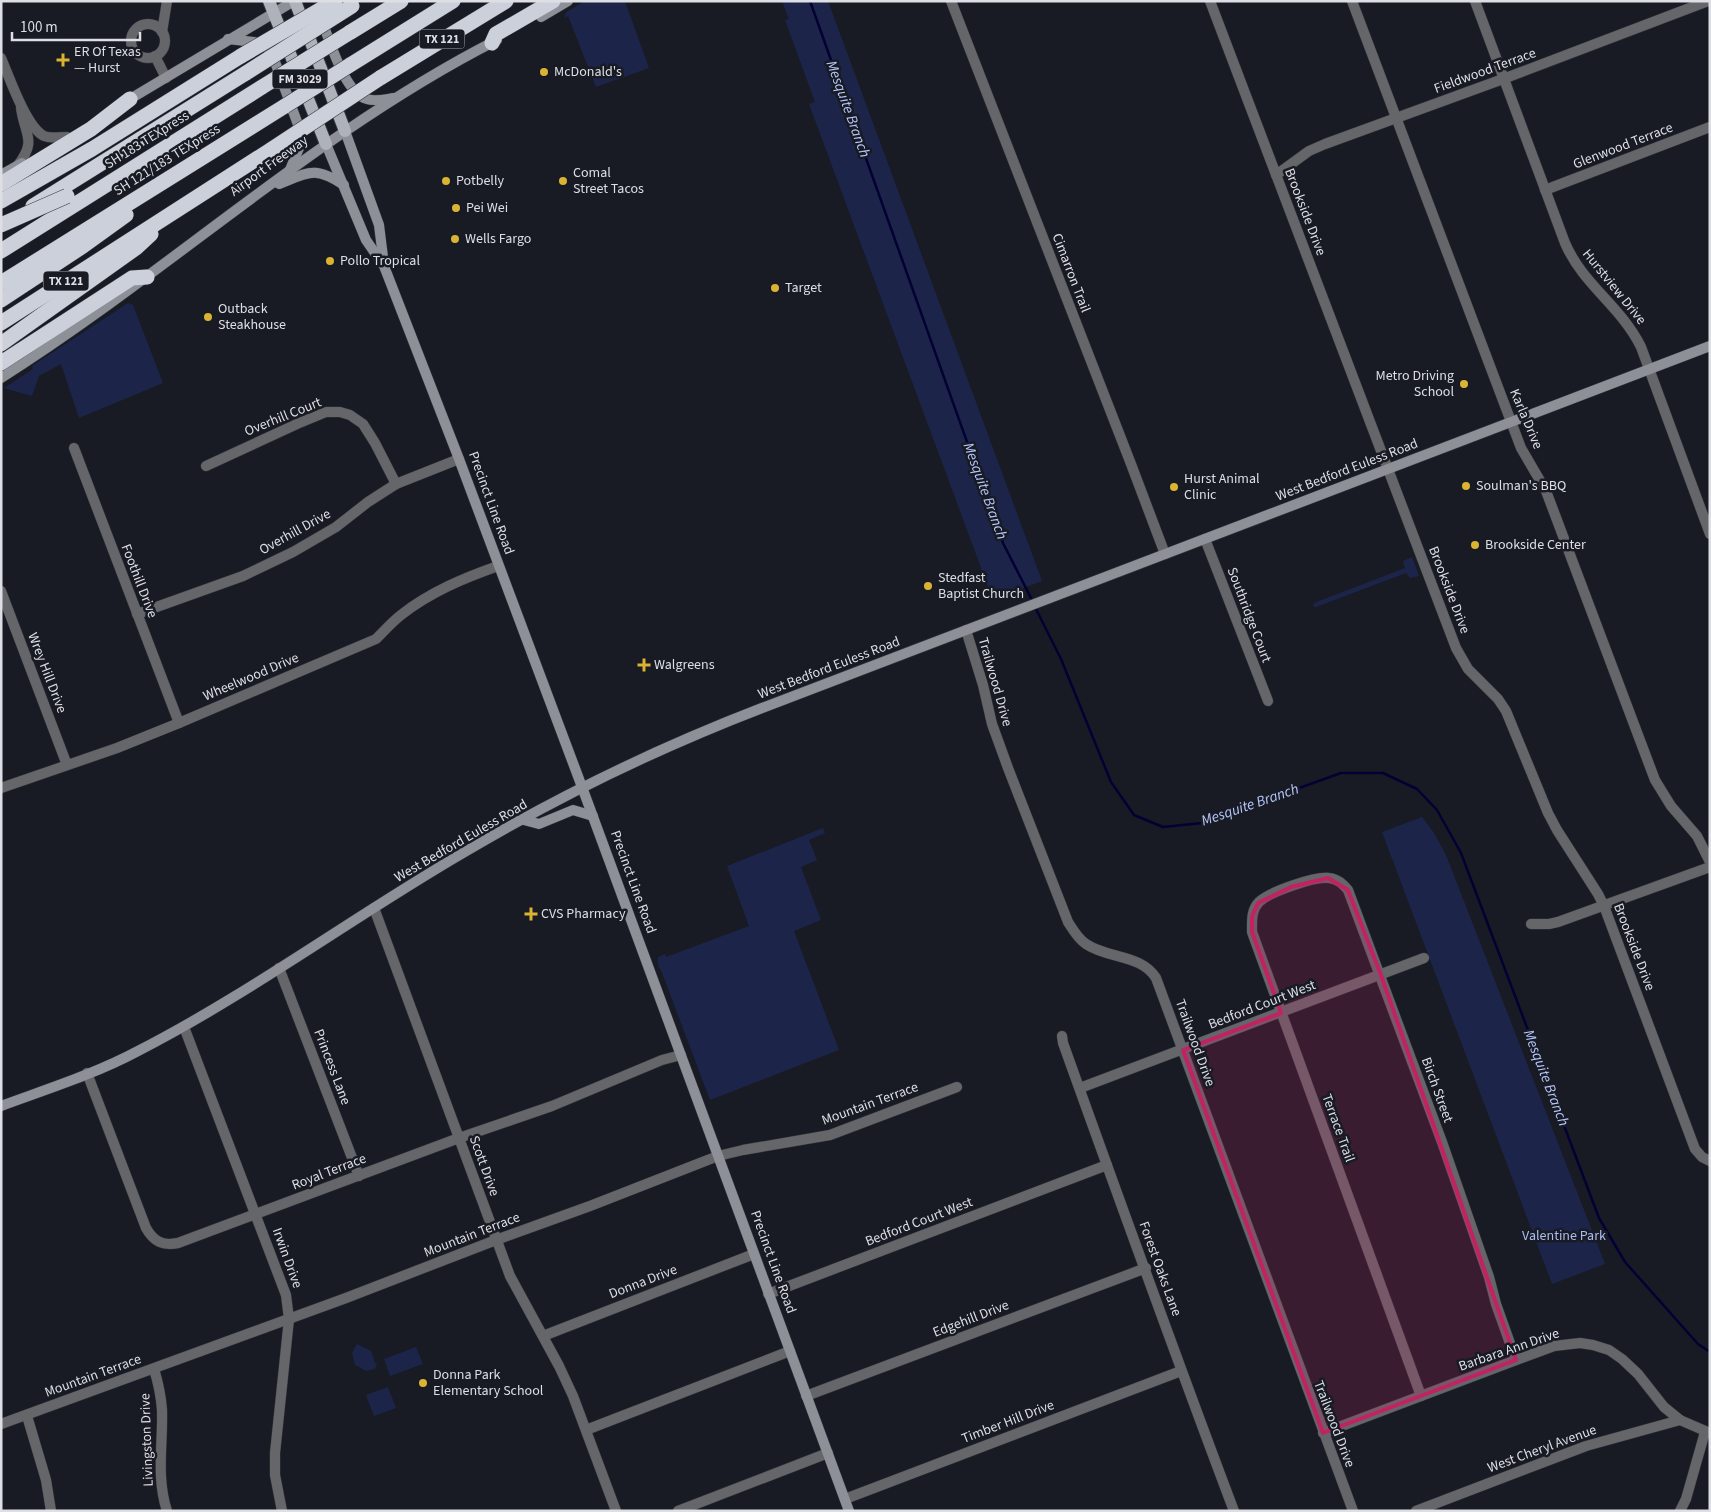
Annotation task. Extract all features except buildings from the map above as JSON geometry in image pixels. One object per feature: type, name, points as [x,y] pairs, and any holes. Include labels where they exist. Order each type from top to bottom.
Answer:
[{"type":"highway","points":[[3,194],[92,149],[241,56],[334,1]]},
{"type":"highway","name":"SH 183 TEXpress","points":[[1,251],[401,1]]},
{"type":"highway","name":"SH 121/183 TEXpress","points":[[1,283],[453,1]]},
{"type":"highway","name":"Airport Freeway","points":[[1,323],[380,78],[506,1]]},
{"type":"highway","points":[[492,43],[496,34],[553,1]]},
{"type":"highway","points":[[1,225],[356,4]]},
{"type":"highway","points":[[3,194],[130,99]]},
{"type":"highway","points":[[1,225],[156,154]]},
{"type":"highway","points":[[1,300],[128,214],[173,175]]},
{"type":"highway","points":[[1,344],[136,248],[169,216]]},
{"type":"highway","points":[[1,363],[132,278],[147,277]]},
{"type":"main road","points":[[1,175],[228,40],[271,7],[294,1]]},
{"type":"main road","name":"Precinct Line Road","points":[[294,1],[345,131],[379,225],[384,266]]},
{"type":"main road","points":[[331,1],[322,24],[346,78],[354,90],[360,97],[369,100],[398,97]]},
{"type":"main road","name":"Airport Freeway","points":[[1,378],[147,277],[345,131],[398,97],[568,1]]},
{"type":"main road","name":"Precinct Line Road","points":[[271,7],[366,240],[384,266],[459,459],[850,1511]]},
{"type":"main road","points":[[228,40],[262,43],[271,51],[300,130],[300,143],[290,171]]},
{"type":"main road","points":[[264,190],[303,174],[320,172],[344,185]]},
{"type":"main road","name":"West Bedford Euless Road","points":[[1,1106],[136,1052],[184,1027],[463,852],[582,787],[700,732],[1710,346]]},
{"type":"main road","points":[[524,820],[539,824],[573,810],[593,816]]},
{"type":"street","points":[[162,32],[153,26],[142,26],[132,38],[132,47],[138,55],[147,58],[155,56],[164,48],[162,32],[167,1]]},
{"type":"street","name":"Cimarron Trail","points":[[951,1],[1131,464],[1164,554]]},
{"type":"street","name":"Brookside Drive","points":[[1210,1],[1456,648],[1468,668],[1498,699],[1506,711],[1548,813],[1604,906],[1695,1149],[1710,1162]]},
{"type":"street","name":"Karla Drive","points":[[1352,1],[1521,448],[1546,491],[1655,780],[1671,806],[1697,836],[1710,862]]},
{"type":"street","name":"Hurstview Drive","points":[[1475,1],[1570,256],[1587,280],[1627,322],[1642,347],[1710,534]]},
{"type":"street","name":"Fieldwood Terrace","points":[[1276,175],[1310,151],[1708,1]]},
{"type":"street","points":[[155,56],[166,78]]},
{"type":"street","points":[[1,58],[20,102],[37,130],[45,136],[67,137]]},
{"type":"street","points":[[18,165],[27,153],[29,139],[23,121],[20,102]]},
{"type":"street","name":"Glenwood Terrace","points":[[1545,190],[1710,127]]},
{"type":"street","name":"Overhill Court","points":[[206,466],[326,412],[340,412],[350,415],[363,424],[396,484]]},
{"type":"street","name":"Foothill Drive","points":[[74,448],[179,724]]},
{"type":"street","name":"Overhill Drive","points":[[137,614],[243,576],[293,552],[336,527],[368,502],[396,484],[459,459]]},
{"type":"street","name":"Southridge Court","points":[[1205,539],[1268,700]]},
{"type":"street","name":"Wheelwood Drive","points":[[1,788],[179,724],[376,639],[400,616],[425,598],[464,578],[498,566]]},
{"type":"street","name":"Wrey Hill Drive","points":[[1,591],[67,765]]},
{"type":"street","name":"Trailwood Drive","points":[[966,630],[983,685],[992,724],[1068,922],[1085,944],[1142,964],[1151,970],[1156,978],[1353,1511]]},
{"type":"street","points":[[1531,924],[1549,924],[1710,867]]},
{"type":"street","name":"Birch Street","points":[[1291,887],[1312,880],[1328,878],[1340,882],[1348,890],[1455,1178],[1516,1360]]},
{"type":"street","name":"Terrace Trail","points":[[1291,887],[1258,903],[1252,916],[1252,932],[1421,1396]]},
{"type":"street","name":"Scott Drive","points":[[374,908],[496,1240],[514,1283],[573,1396],[616,1511]]},
{"type":"street","name":"Bedford Court West","points":[[1080,1088],[1424,958]]},
{"type":"street","name":"Princess Lane","points":[[279,968],[359,1176]]},
{"type":"street","name":"Irwin Drive","points":[[184,1027],[286,1295],[289,1319],[275,1453],[275,1475],[282,1511]]},
{"type":"street","name":"Forest Oaks Lane","points":[[1062,1036],[1181,1371],[1234,1511]]},
{"type":"street","name":"Royal Terrace","points":[[87,1073],[146,1228],[155,1240],[169,1244],[178,1243],[256,1215],[460,1138],[552,1106],[653,1064],[681,1055]]},
{"type":"street","name":"Mountain Terrace","points":[[1,1424],[289,1319],[718,1156],[830,1135],[957,1087]]},
{"type":"street","name":"Bedford Court West","points":[[768,1294],[1107,1165]]},
{"type":"street","name":"Donna Drive","points":[[543,1336],[754,1254]]},
{"type":"street","name":"Edgehill Drive","points":[[806,1396],[1146,1268]]},
{"type":"street","name":"Barbara Ann Drive","points":[[1323,1433],[1554,1346],[1580,1343],[1609,1350],[1622,1359],[1638,1374],[1664,1407],[1680,1420],[1707,1433]]},
{"type":"street","points":[[586,1430],[790,1351]]},
{"type":"street","name":"Livingston Drive","points":[[154,1368],[162,1410],[160,1474],[167,1511]]},
{"type":"street","name":"Timber Hill Drive","points":[[845,1499],[1181,1371]]},
{"type":"street","points":[[27,1416],[44,1473],[51,1511]]},
{"type":"street","name":"West Cheryl Avenue","points":[[1416,1511],[1586,1446],[1680,1420]]},
{"type":"street","points":[[1680,1511],[1686,1499],[1707,1433]]},
{"type":"street","points":[[678,1511],[828,1453]]},
{"type":"highlighted area","points":[[1328,878],[1348,890],[1381,975],[1516,1360],[1323,1433],[1183,1050],[1281,1013],[1252,932],[1252,916],[1258,903],[1291,887]]},
{"type":"green space","points":[[585,1],[625,1],[649,68],[596,87],[568,16],[565,18],[565,14],[568,11]]},
{"type":"green space","points":[[782,1],[828,1],[1042,581],[993,600],[809,104],[815,102],[785,20],[789,19]]},
{"type":"green space","points":[[128,303],[133,305],[163,383],[79,418],[61,364],[39,376],[32,396],[4,388],[33,369],[32,366]]},
{"type":"green space","points":[[1412,557],[1419,576],[1410,578],[1406,573],[1316,607],[1313,606],[1314,603],[1405,568],[1403,561]]},
{"type":"green space","name":"Valentine Park","points":[[1422,817],[1434,833],[1446,855],[1605,1264],[1552,1284],[1382,832]]},
{"type":"green space","points":[[823,828],[825,833],[809,840],[817,860],[801,867],[821,920],[794,931],[839,1050],[710,1100],[658,966],[658,957],[665,954],[666,957],[749,926],[727,866]]},
{"type":"green space","points":[[357,1344],[371,1351],[377,1364],[375,1369],[366,1371],[355,1365],[352,1353]]},
{"type":"green space","points":[[416,1347],[423,1364],[390,1376],[384,1359]]},
{"type":"green space","points":[[388,1387],[396,1408],[374,1416],[366,1395]]},
{"type":"waterway","name":"Mesquite Branch","points":[[810,1],[1003,543],[1033,602]]},
{"type":"waterway","name":"Mesquite Branch","points":[[1035,607],[1061,659],[1111,782],[1134,815],[1163,827],[1202,823],[1341,773],[1383,773],[1417,789],[1437,810],[1461,853],[1599,1218],[1625,1262],[1698,1344],[1710,1352]]},
{"type":"place","name":"ER Of Texas — Hurst","points":[[63,60]]},
{"type":"place","name":"McDonald's","points":[[544,72]]},
{"type":"place","name":"Potbelly","points":[[446,181]]},
{"type":"place","name":"Comal Street Tacos","points":[[563,181]]},
{"type":"place","name":"Pei Wei","points":[[456,208]]},
{"type":"place","name":"Wells Fargo","points":[[455,239]]},
{"type":"place","name":"Pollo Tropical","points":[[330,261]]},
{"type":"place","name":"Target","points":[[775,288]]},
{"type":"place","name":"Outback Steakhouse","points":[[208,317]]},
{"type":"place","name":"Metro Driving School","points":[[1464,384]]},
{"type":"place","name":"Soulman's BBQ","points":[[1466,486]]},
{"type":"place","name":"Hurst Animal Clinic","points":[[1174,487]]},
{"type":"place","name":"Brookside Center","points":[[1475,545]]},
{"type":"place","name":"Stedfast Baptist Church","points":[[928,586]]},
{"type":"place","name":"Walgreens","points":[[644,665]]},
{"type":"place","name":"CVS Pharmacy","points":[[531,914]]},
{"type":"place","name":"Donna Park Elementary School","points":[[423,1383]]}]
